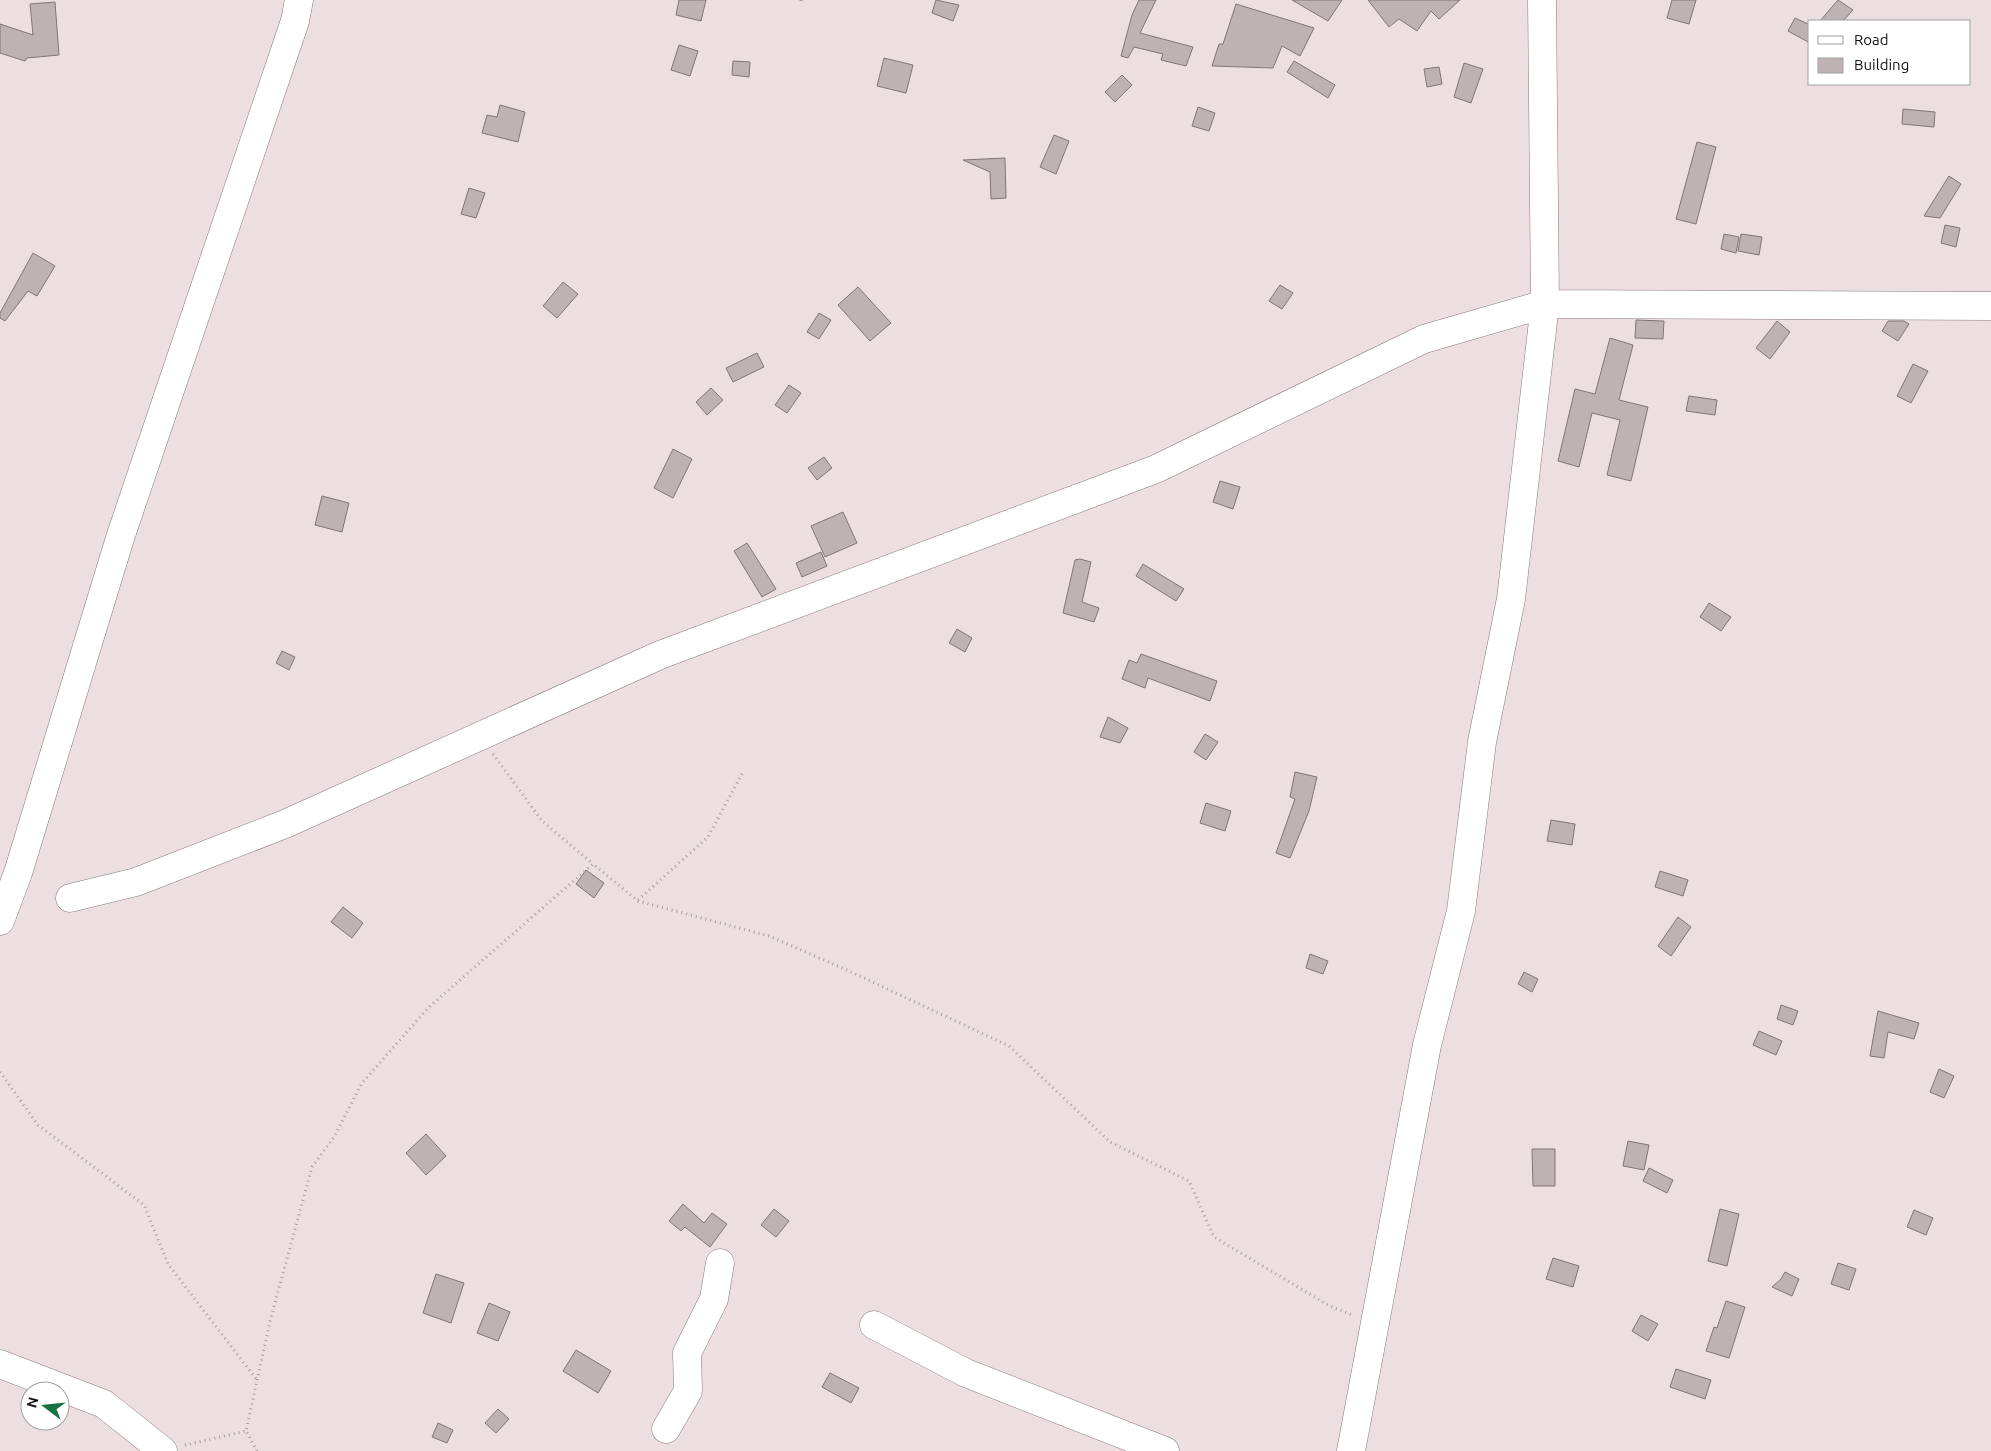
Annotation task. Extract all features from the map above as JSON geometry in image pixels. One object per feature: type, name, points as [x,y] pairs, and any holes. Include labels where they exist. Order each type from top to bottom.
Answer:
[{"type":"street","points":[[0,921],[20,863],[120,538],[295,20],[298,0]]},
{"type":"street","points":[[1351,1451],[1373,1325],[1427,1045],[1461,911],[1482,742],[1511,599],[1545,304],[1542,0]]},
{"type":"street","points":[[70,898],[136,882],[276,827],[660,655],[1156,469],[1424,339],[1545,304],[1991,306]]},
{"type":"street","points":[[666,1429],[688,1391],[687,1353],[714,1299],[720,1263]]},
{"type":"street","points":[[874,1325],[966,1372],[1165,1451]]},
{"type":"street","points":[[0,1364],[104,1404],[163,1450]]},
{"type":"path","points":[[480,736],[542,821],[638,901],[769,936],[849,971],[1009,1046],[1110,1142],[1189,1181],[1214,1237],[1328,1305],[1373,1325]]},
{"type":"path","points":[[638,901],[708,837],[743,772]]},
{"type":"path","points":[[257,1451],[246,1431],[270,1320],[312,1167],[334,1137],[362,1083],[429,1007],[593,864]]},
{"type":"path","points":[[0,1072],[38,1124],[144,1205],[168,1264],[257,1381]]},
{"type":"path","points":[[163,1450],[246,1431]]},
{"type":"building","points":[[679,0],[706,0],[701,21],[676,15]]},
{"type":"building","points":[[936,0],[959,5],[953,21],[932,13]]},
{"type":"building","points":[[1139,0],[1156,0],[1140,33],[1193,47],[1186,66],[1161,60],[1163,54],[1134,47],[1128,58],[1121,56],[1132,15]]},
{"type":"building","points":[[1292,0],[1342,0],[1328,21]]},
{"type":"building","points":[[1368,0],[1460,0],[1439,19],[1431,11],[1417,31],[1399,19],[1389,27]]},
{"type":"building","points":[[1672,0],[1696,0],[1689,24],[1667,18]]},
{"type":"building","points":[[1838,0],[1853,10],[1844,20],[1821,20]]},
{"type":"building","points":[[55,2],[59,55],[27,58],[25,61],[0,53],[0,24],[33,35],[30,4]]},
{"type":"building","points":[[1236,4],[1314,28],[1300,56],[1282,46],[1273,68],[1212,66],[1219,44],[1223,44]]},
{"type":"building","points":[[1795,18],[1808,24],[1808,42],[1788,31]]},
{"type":"building","points":[[679,45],[698,51],[690,76],[671,70]]},
{"type":"building","points":[[884,58],[913,65],[906,93],[877,86]]},
{"type":"building","points":[[733,61],[750,62],[749,77],[732,75]]},
{"type":"building","points":[[1294,61],[1335,85],[1328,98],[1287,72]]},
{"type":"building","points":[[1464,63],[1483,69],[1471,103],[1454,97]]},
{"type":"building","points":[[1439,67],[1442,84],[1427,87],[1424,69]]},
{"type":"building","points":[[1122,75],[1132,85],[1115,102],[1105,92]]},
{"type":"building","points":[[500,105],[525,112],[518,142],[482,133],[487,115],[497,117]]},
{"type":"building","points":[[1198,107],[1215,113],[1209,131],[1192,126]]},
{"type":"building","points":[[1903,109],[1935,112],[1934,127],[1902,124]]},
{"type":"building","points":[[1054,135],[1069,141],[1056,174],[1040,167]]},
{"type":"building","points":[[1697,142],[1716,147],[1696,224],[1676,219]]},
{"type":"building","points":[[1005,158],[1006,198],[991,199],[990,172],[963,160]]},
{"type":"building","points":[[1949,176],[1961,184],[1940,218],[1924,216]]},
{"type":"building","points":[[469,188],[485,193],[476,218],[461,214]]},
{"type":"building","points":[[1945,225],[1960,228],[1956,247],[1941,243]]},
{"type":"building","points":[[1724,234],[1739,237],[1736,253],[1721,249]]},
{"type":"building","points":[[1741,234],[1762,237],[1759,255],[1738,251]]},
{"type":"building","points":[[33,253],[55,266],[37,296],[28,291],[5,321],[0,318],[0,313]]},
{"type":"building","points":[[563,282],[578,294],[557,318],[543,306]]},
{"type":"building","points":[[1280,285],[1293,293],[1282,309],[1269,301]]},
{"type":"building","points":[[858,287],[891,323],[870,341],[838,305]]},
{"type":"building","points":[[819,313],[831,320],[819,339],[807,332]]},
{"type":"building","points":[[1636,320],[1664,321],[1663,339],[1635,338]]},
{"type":"building","points":[[1777,321],[1790,332],[1770,359],[1756,348]]},
{"type":"building","points":[[1888,321],[1904,321],[1909,324],[1898,341],[1882,331]]},
{"type":"building","points":[[1610,338],[1633,345],[1619,400],[1648,407],[1631,481],[1607,475],[1620,420],[1592,413],[1579,467],[1558,461],[1575,389],[1595,394]]},
{"type":"building","points":[[757,353],[764,367],[733,382],[726,368]]},
{"type":"building","points":[[1913,364],[1928,371],[1911,403],[1897,396]]},
{"type":"building","points":[[789,385],[801,393],[787,413],[775,405]]},
{"type":"building","points":[[711,388],[723,400],[707,415],[696,402]]},
{"type":"building","points":[[1689,396],[1717,400],[1715,415],[1686,411]]},
{"type":"building","points":[[673,449],[692,459],[673,498],[654,488]]},
{"type":"building","points":[[824,457],[832,468],[817,480],[808,468]]},
{"type":"building","points":[[1220,481],[1240,487],[1233,509],[1213,502]]},
{"type":"building","points":[[322,496],[349,503],[342,532],[315,525]]},
{"type":"building","points":[[843,512],[857,543],[825,557],[811,526]]},
{"type":"building","points":[[747,543],[776,589],[762,597],[734,551]]},
{"type":"building","points":[[821,552],[827,566],[802,577],[796,563]]},
{"type":"building","points":[[1080,559],[1091,562],[1082,602],[1099,608],[1094,622],[1063,613],[1075,560]]},
{"type":"building","points":[[1143,564],[1184,589],[1176,601],[1136,576]]},
{"type":"building","points":[[1709,603],[1731,617],[1721,631],[1700,617]]},
{"type":"building","points":[[957,629],[972,638],[965,652],[949,643]]},
{"type":"building","points":[[282,651],[295,657],[289,670],[276,663]]},
{"type":"building","points":[[1141,654],[1217,681],[1210,701],[1148,678],[1145,688],[1122,679],[1129,660],[1137,663]]},
{"type":"building","points":[[1108,717],[1128,728],[1120,743],[1100,737]]},
{"type":"building","points":[[1205,734],[1218,742],[1206,760],[1194,752]]},
{"type":"building","points":[[1295,772],[1317,777],[1309,811],[1290,858],[1276,853],[1295,799],[1290,797]]},
{"type":"building","points":[[1206,803],[1231,811],[1225,831],[1200,823]]},
{"type":"building","points":[[1551,820],[1575,824],[1572,845],[1547,841]]},
{"type":"building","points":[[586,870],[604,883],[594,898],[576,884]]},
{"type":"building","points":[[1660,871],[1688,880],[1683,896],[1655,887]]},
{"type":"building","points":[[343,907],[363,923],[352,938],[331,922]]},
{"type":"building","points":[[1678,917],[1691,927],[1671,956],[1658,946]]},
{"type":"building","points":[[1310,954],[1328,961],[1323,974],[1306,968]]},
{"type":"building","points":[[1524,972],[1538,979],[1532,992],[1518,984]]},
{"type":"building","points":[[1781,1005],[1798,1011],[1793,1025],[1777,1019]]},
{"type":"building","points":[[1878,1011],[1919,1023],[1914,1039],[1888,1032],[1884,1058],[1870,1056]]},
{"type":"building","points":[[1759,1031],[1782,1041],[1776,1055],[1753,1045]]},
{"type":"building","points":[[1939,1069],[1954,1076],[1944,1098],[1930,1092]]},
{"type":"building","points":[[426,1134],[446,1156],[426,1175],[406,1153]]},
{"type":"building","points":[[1628,1141],[1649,1145],[1644,1170],[1623,1166]]},
{"type":"building","points":[[1532,1149],[1555,1149],[1555,1186],[1533,1186]]},
{"type":"building","points":[[1649,1168],[1673,1180],[1667,1193],[1643,1181]]},
{"type":"building","points":[[683,1204],[704,1223],[712,1213],[727,1224],[710,1247],[685,1227],[681,1231],[669,1221]]},
{"type":"building","points":[[774,1209],[789,1221],[776,1237],[761,1225]]},
{"type":"building","points":[[1720,1209],[1739,1214],[1727,1266],[1708,1261]]},
{"type":"building","points":[[1914,1210],[1933,1218],[1926,1235],[1907,1227]]},
{"type":"building","points":[[1553,1258],[1579,1266],[1573,1287],[1546,1279]]},
{"type":"building","points":[[1838,1263],[1856,1269],[1849,1290],[1831,1284]]},
{"type":"building","points":[[1785,1272],[1799,1279],[1792,1296],[1772,1287],[1781,1279]]},
{"type":"building","points":[[436,1274],[464,1283],[451,1323],[423,1313]]},
{"type":"building","points":[[1726,1301],[1745,1307],[1729,1358],[1706,1351],[1714,1327],[1717,1328]]},
{"type":"building","points":[[489,1303],[510,1312],[498,1341],[477,1333]]},
{"type":"building","points":[[1641,1315],[1658,1324],[1648,1341],[1632,1331]]},
{"type":"building","points":[[576,1350],[611,1371],[598,1393],[563,1371]]},
{"type":"building","points":[[1676,1369],[1711,1380],[1705,1399],[1670,1387]]},
{"type":"building","points":[[830,1373],[859,1388],[851,1403],[822,1387]]},
{"type":"building","points":[[498,1409],[509,1419],[496,1433],[485,1423]]},
{"type":"building","points":[[438,1423],[453,1430],[447,1443],[432,1437]]}]
